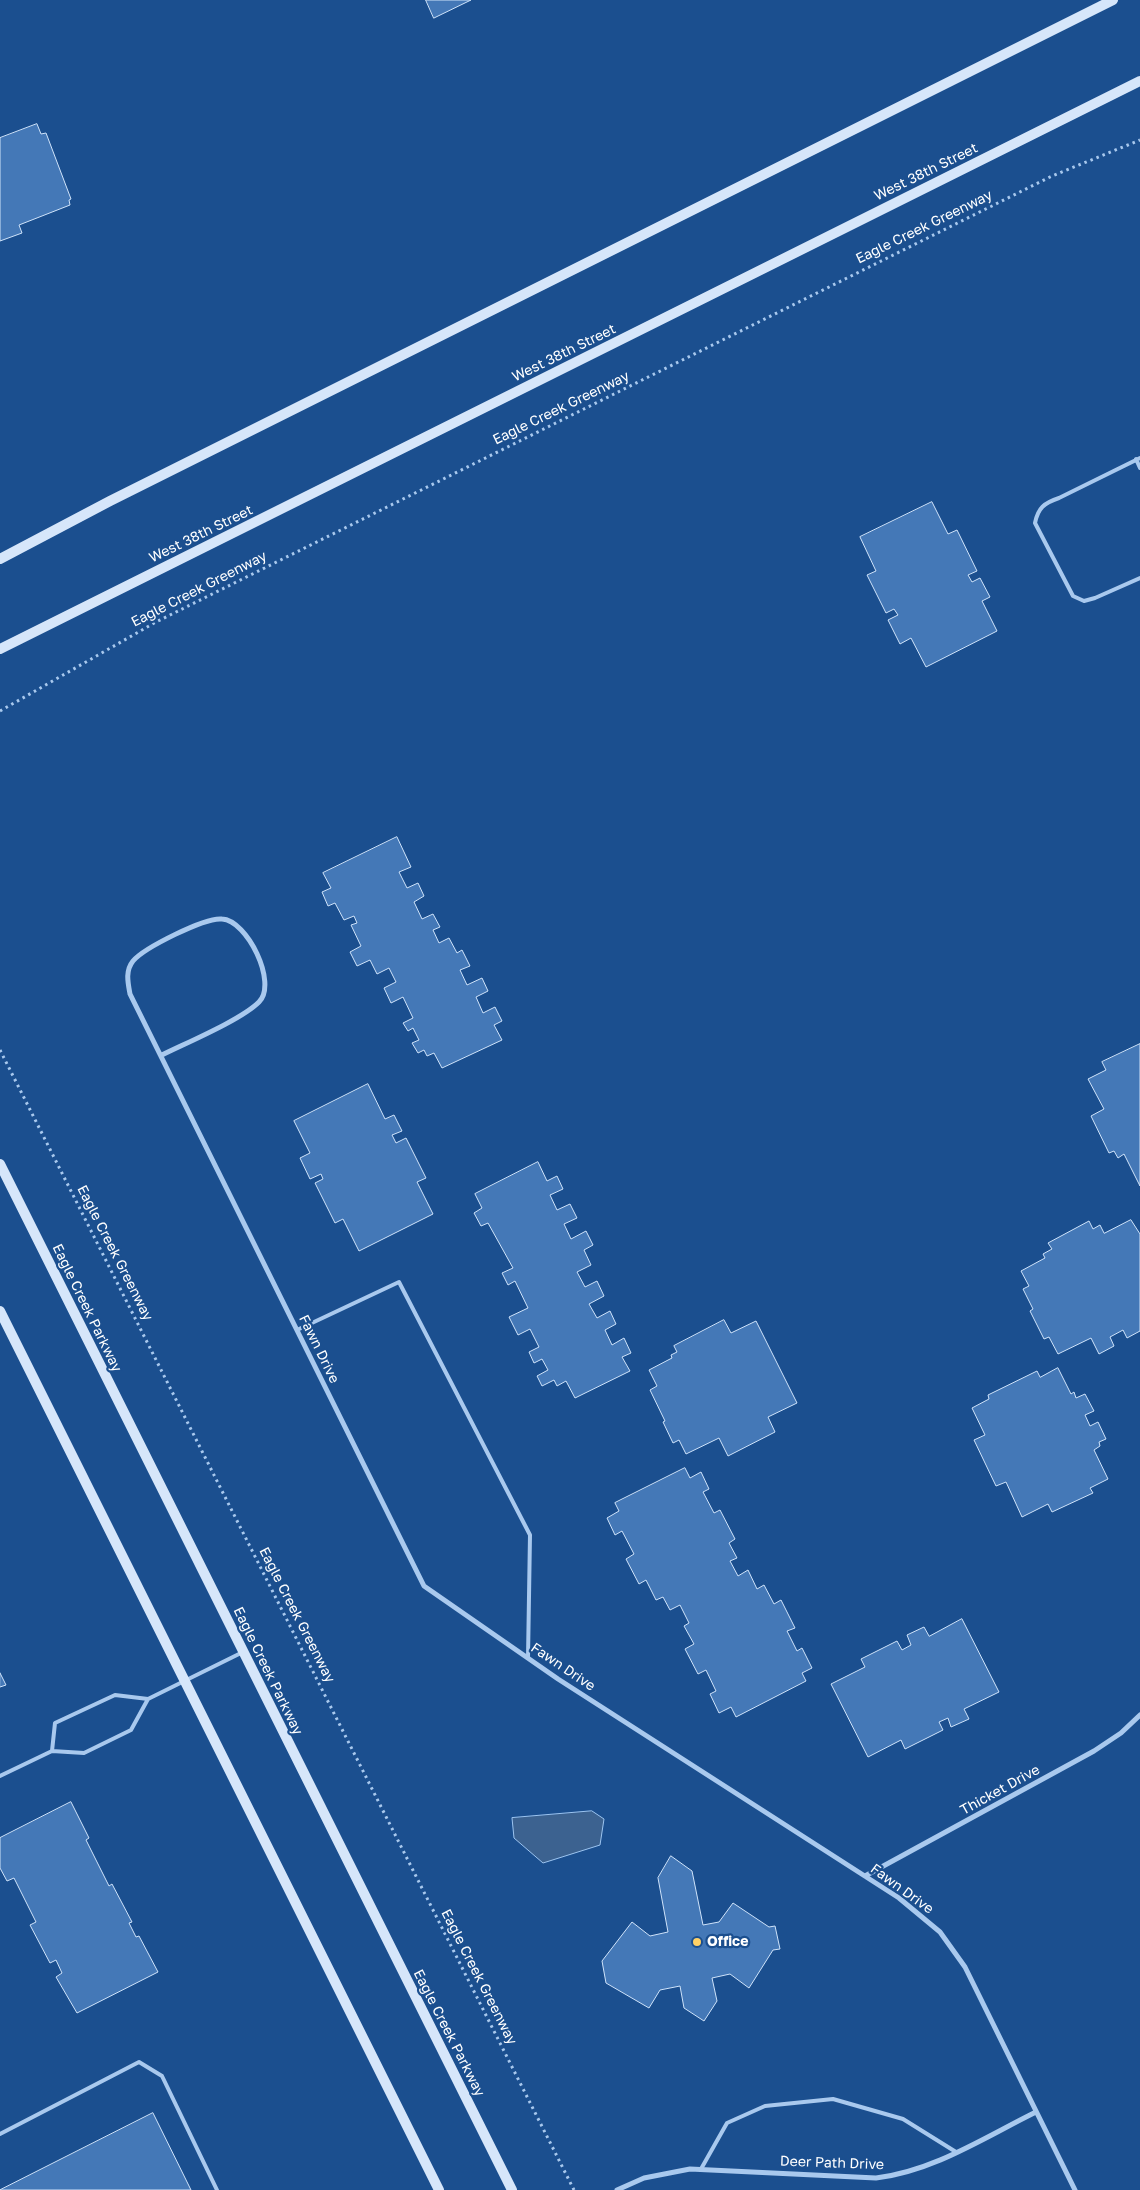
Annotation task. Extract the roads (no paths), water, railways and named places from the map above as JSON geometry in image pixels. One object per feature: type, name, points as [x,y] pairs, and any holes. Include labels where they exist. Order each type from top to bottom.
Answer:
[{"type":"main road","points":[[0,559],[110,500],[1113,0]]},
{"type":"main road","name":"West 38th Street","points":[[0,649],[1140,81]]},
{"type":"main road","name":"Eagle Creek Parkway","points":[[0,1164],[512,2190]]},
{"type":"main road","points":[[0,1311],[439,2190]]},
{"type":"street","name":"Fawn Drive","points":[[162,1055],[248,1011],[261,1001],[266,985],[263,969],[247,936],[236,923],[221,918],[204,922],[146,950],[132,962],[127,977],[130,994],[162,1055],[424,1586],[528,1658],[865,1876],[917,1911],[940,1932],[964,1967],[1076,2190]]},
{"type":"street","name":"Thicket Drive","points":[[865,1876],[1094,1751],[1121,1733],[1140,1715]]},
{"type":"street","name":"Deer Path Drive","points":[[617,2190],[667,2172],[701,2169],[876,2178],[911,2172],[1036,2112]]},
{"type":"lane","points":[[1140,468],[1138,459],[1059,498],[1046,502],[1037,512],[1035,523],[1073,596],[1084,601],[1140,578]]},
{"type":"lane","points":[[297,1330],[399,1282],[530,1534],[528,1658]]},
{"type":"lane","points":[[52,1751],[55,1723],[115,1695],[148,1699],[244,1652]]},
{"type":"lane","points":[[0,1776],[52,1751],[84,1754],[131,1730],[148,1699]]},
{"type":"lane","points":[[0,2134],[138,2062],[162,2076],[216,2190]]},
{"type":"lane","points":[[701,2169],[727,2123],[765,2106],[833,2099],[903,2118],[956,2152]]},
{"type":"water","points":[[592,1811],[604,1819],[600,1845],[543,1863],[514,1838],[512,1818]]},
{"type":"place","name":"Office","points":[[697,1942]]}]
